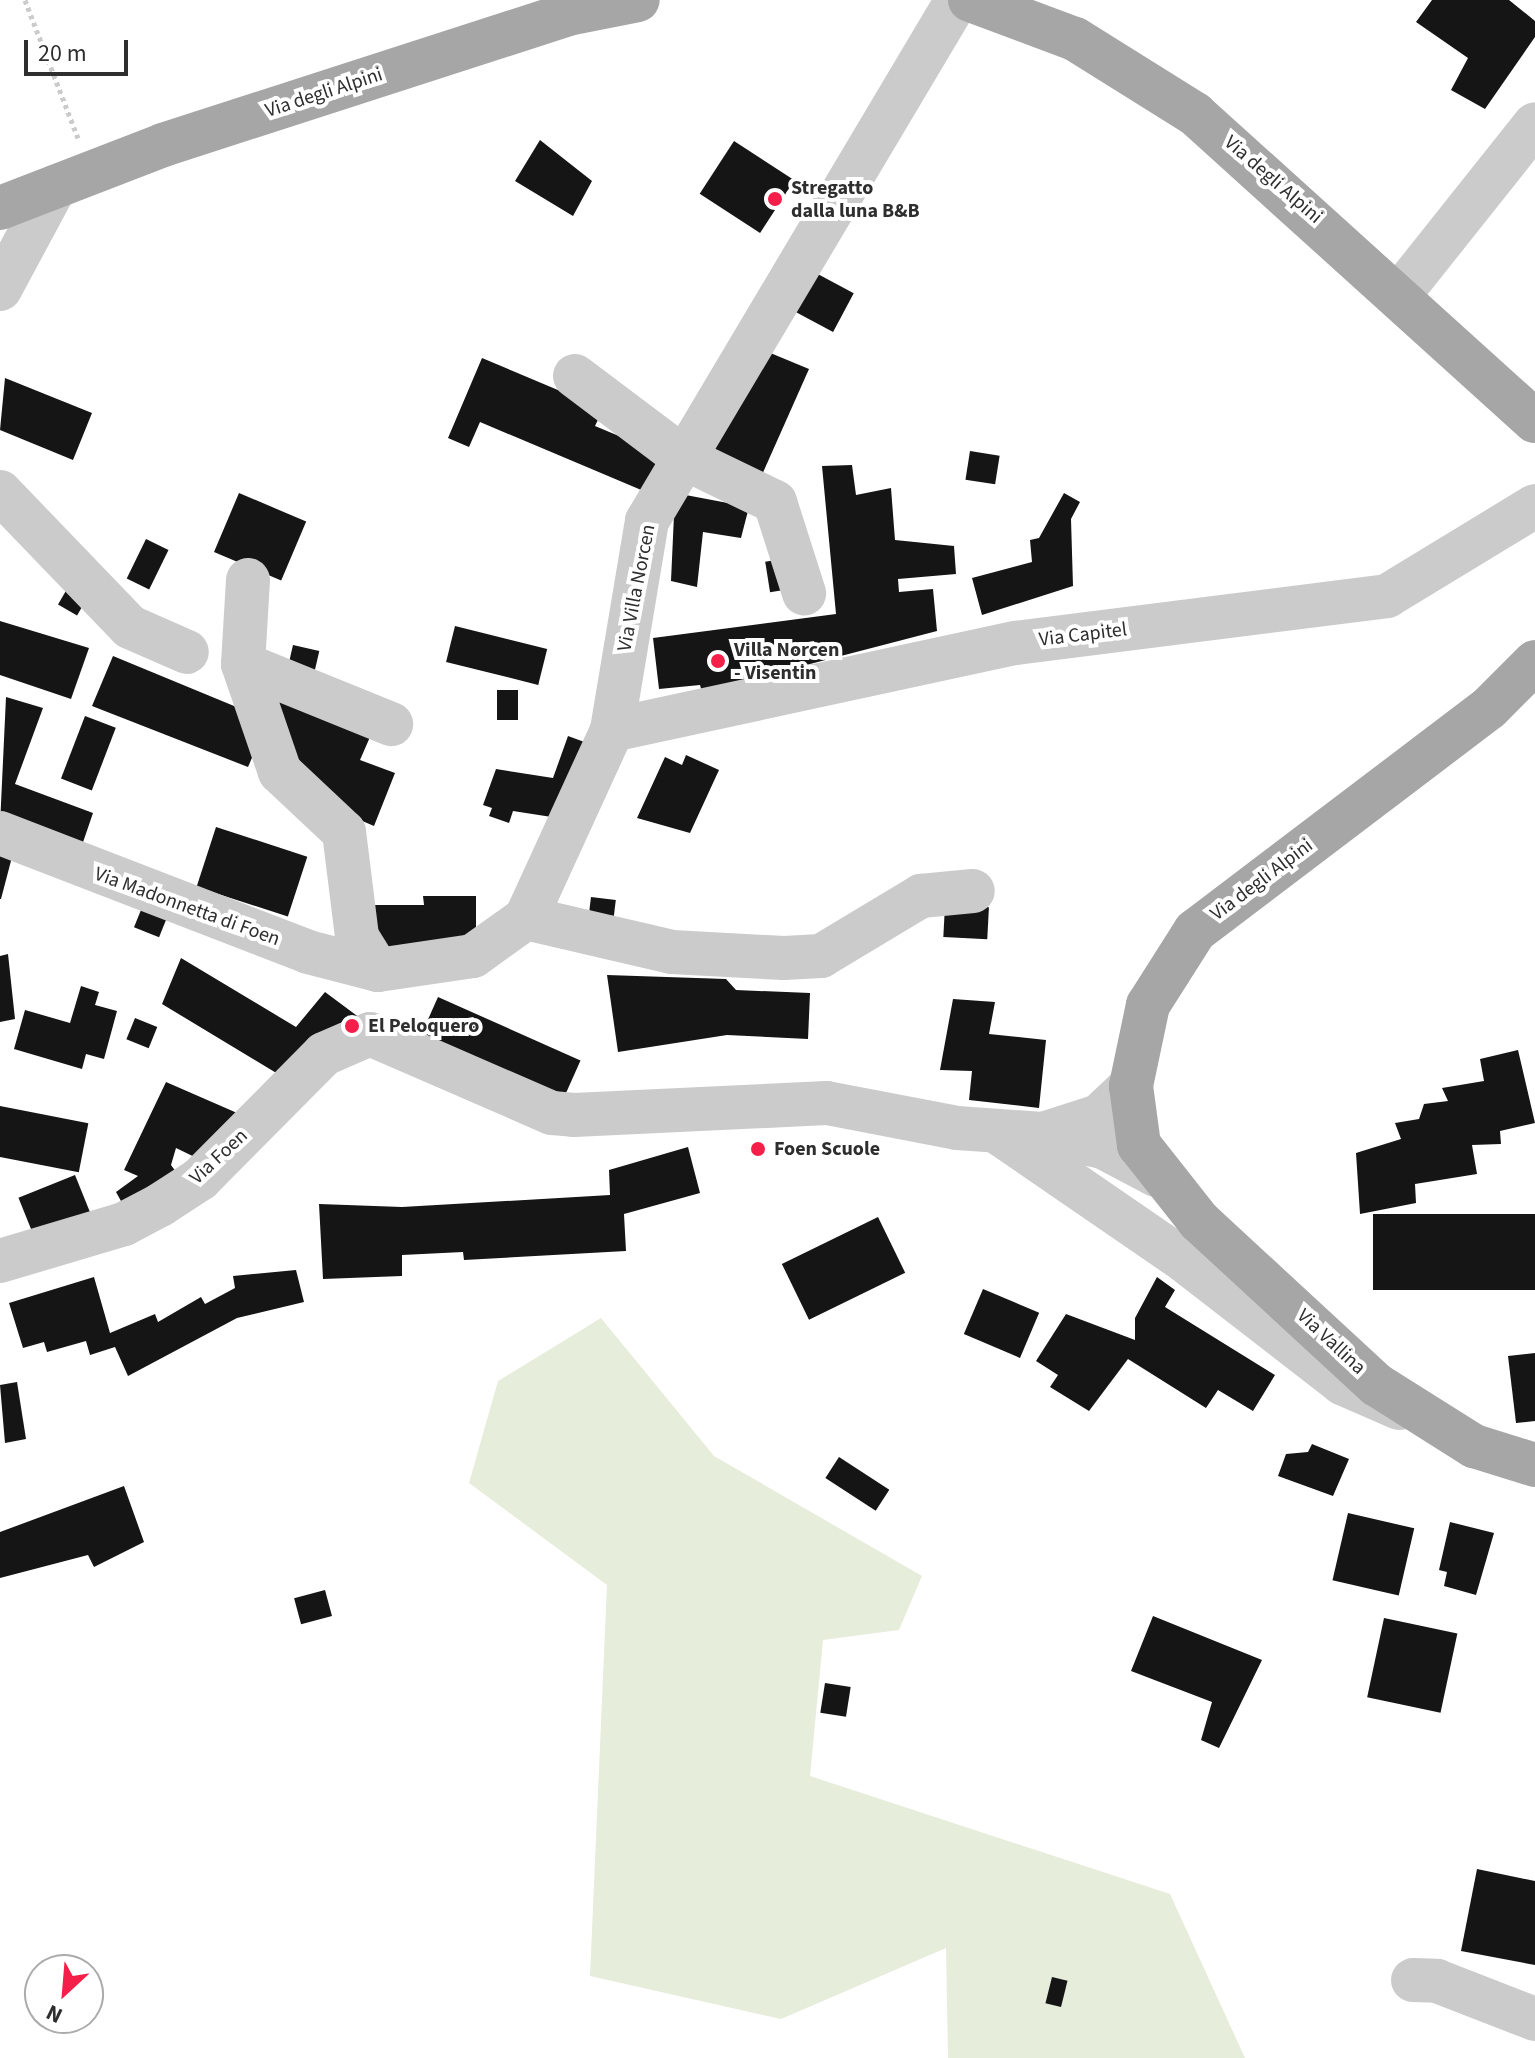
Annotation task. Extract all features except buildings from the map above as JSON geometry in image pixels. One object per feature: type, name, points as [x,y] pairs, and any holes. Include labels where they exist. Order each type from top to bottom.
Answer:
[{"type":"main road","name":"Via degli Alpini","points":[[5,206],[73,180],[568,14],[638,0]]},
{"type":"main road","name":"Via degli Alpini","points":[[970,0],[1075,39],[1195,114],[1535,421]]},
{"type":"main road","name":"Via degli Alpini","points":[[1156,1175],[1139,1145],[1131,1086],[1148,1005],[1195,931],[1489,708],[1535,662]]},
{"type":"main road","name":"Via Vallina","points":[[1156,1175],[1377,1385],[1419,1415],[1474,1446],[1535,1465]]},
{"type":"street","name":"Via Villa Norcen","points":[[378,970],[473,956],[526,918],[612,730],[647,521],[957,0]]},
{"type":"street","points":[[1399,295],[1535,124]]},
{"type":"street","points":[[0,289],[73,180]]},
{"type":"street","points":[[575,376],[684,458],[775,502],[804,593]]},
{"type":"street","points":[[0,492],[130,627],[187,652]]},
{"type":"street","name":"Via Capitel","points":[[612,730],[1016,643],[1387,596],[1535,506]]},
{"type":"street","points":[[248,580],[243,664],[280,772],[344,832],[357,937],[378,970],[370,1034],[552,1113],[827,1103],[994,1130],[1043,1134],[1103,1147],[1156,1175]]},
{"type":"street","points":[[243,664],[391,724]]},
{"type":"street","name":"Via Madonnetta di Foen","points":[[0,833],[308,952],[378,970]]},
{"type":"street","points":[[526,918],[672,952],[784,958],[821,956],[921,896],[973,891]]},
{"type":"street","name":"Via Foen","points":[[0,1261],[124,1224],[160,1205],[200,1179],[324,1054],[370,1034]]},
{"type":"street","points":[[1043,1134],[1099,1116],[1131,1086]]},
{"type":"street","points":[[994,1130],[1185,1261],[1342,1383],[1419,1415]]},
{"type":"street","points":[[1413,1980],[1445,1984],[1535,2019]]},
{"type":"path","points":[[25,0],[73,180]]},
{"type":"green space","points":[[601,1318],[714,1456],[922,1576],[899,1630],[823,1640],[810,1776],[1170,1894],[1245,2058],[948,2058],[946,1948],[781,2019],[590,1976],[607,1585],[469,1483],[498,1381]]},
{"type":"place","name":"Stregatto dalla luna B&B","points":[[775,199]]},
{"type":"place","name":"Villa Norcen - Visentin","points":[[718,661]]},
{"type":"place","name":"El Peloquero","points":[[352,1026]]},
{"type":"place","name":"Foen Scuole","points":[[758,1149]]}]
